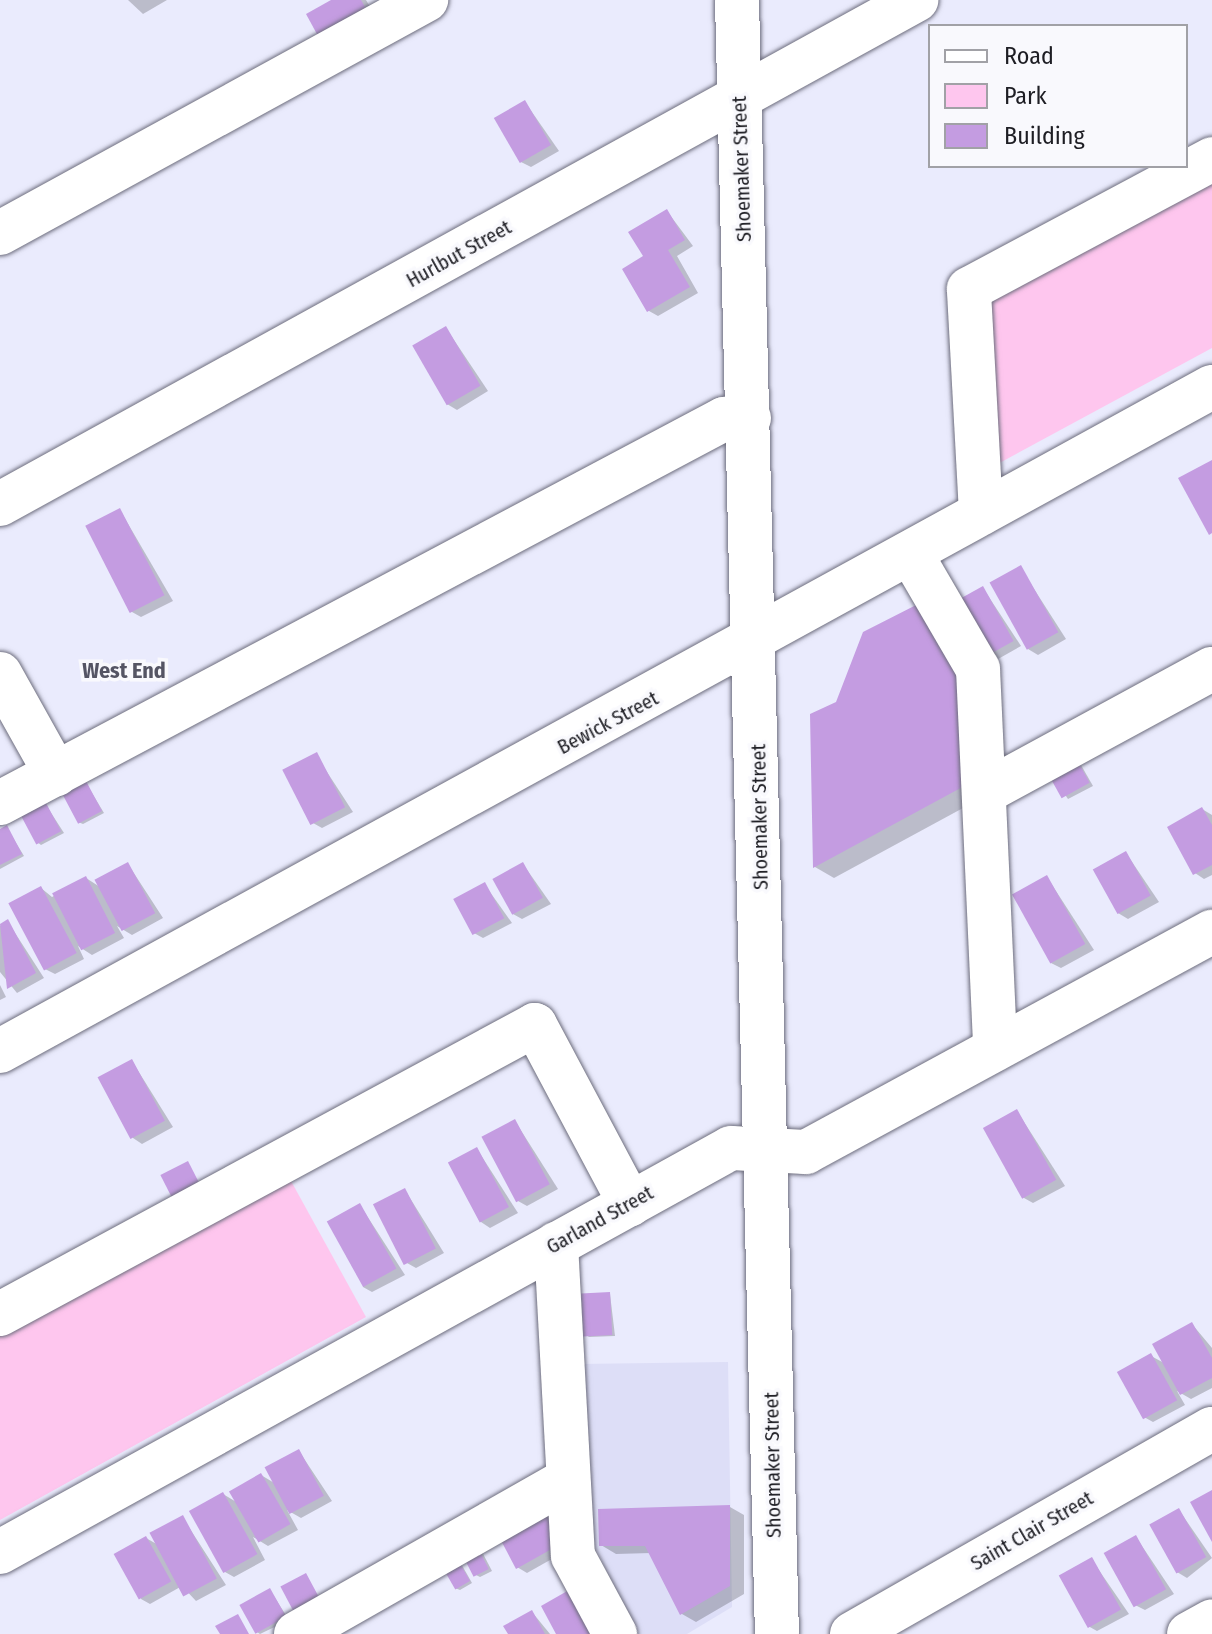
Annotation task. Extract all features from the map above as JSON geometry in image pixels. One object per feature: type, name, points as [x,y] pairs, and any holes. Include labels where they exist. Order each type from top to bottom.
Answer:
[{"type":"street","points":[[0,233],[426,0]]},
{"type":"street","name":"Shoemaker Street","points":[[737,0],[756,643],[777,1634]]},
{"type":"street","name":"Hurlbut Street","points":[[0,504],[916,0]]},
{"type":"street","points":[[981,513],[969,289],[1212,159]]},
{"type":"street","name":"Bewick Street","points":[[0,1051],[756,643],[981,513],[1212,387]]},
{"type":"street","points":[[0,803],[724,419],[749,418]]},
{"type":"street","points":[[911,554],[978,669],[995,1049]]},
{"type":"street","points":[[985,792],[1212,669]]},
{"type":"street","points":[[0,674],[56,774]]},
{"type":"street","name":"Garland Street","points":[[0,1552],[731,1148],[806,1152],[1212,932]]},
{"type":"street","points":[[0,1314],[535,1025],[630,1204]]},
{"type":"street","points":[[556,1244],[573,1556],[615,1634]]},
{"type":"street","name":"Saint Clair Street","points":[[852,1634],[1212,1429]]},
{"type":"street","points":[[296,1634],[567,1480]]},
{"type":"street","points":[[1189,1634],[1212,1621]]},
{"type":"shaded area","points":[[728,1362],[732,1607],[687,1634],[636,1634],[578,1510],[578,1364]]},
{"type":"green space","points":[[1212,180],[1212,348],[992,467],[985,303]]},
{"type":"green space","points":[[291,1181],[366,1317],[0,1520],[0,1336]]},
{"type":"building","points":[[331,0],[361,0],[372,19],[324,47],[306,14]]},
{"type":"building","points":[[525,100],[551,145],[520,163],[494,118]]},
{"type":"building","points":[[667,209],[685,240],[668,250],[690,287],[647,312],[622,269],[643,256],[628,232]]},
{"type":"building","points":[[446,326],[480,386],[447,405],[412,346]]},
{"type":"building","points":[[1212,460],[1212,533],[1209,535],[1178,478]]},
{"type":"building","points":[[120,508],[164,595],[130,613],[85,526]]},
{"type":"building","points":[[1021,565],[1058,632],[1027,650],[990,582]]},
{"type":"building","points":[[983,586],[1014,641],[980,660],[950,604]]},
{"type":"building","points":[[924,601],[964,674],[968,784],[813,868],[810,714],[836,702],[863,632]]},
{"type":"building","points":[[317,752],[345,807],[310,825],[282,770]]},
{"type":"building","points":[[1077,760],[1090,783],[1062,798],[1049,776]]},
{"type":"building","points":[[86,781],[102,811],[78,824],[62,794]]},
{"type":"building","points":[[46,803],[61,831],[36,844],[21,816]]},
{"type":"building","points":[[1202,807],[1212,825],[1212,865],[1193,875],[1167,827]]},
{"type":"building","points":[[7,825],[22,854],[0,865],[0,829]]},
{"type":"building","points":[[1126,851],[1151,896],[1117,914],[1093,869]]},
{"type":"building","points":[[128,862],[155,913],[122,931],[94,880]]},
{"type":"building","points":[[523,862],[543,898],[512,915],[492,879]]},
{"type":"building","points":[[1047,875],[1085,944],[1050,963],[1012,894]]},
{"type":"building","points":[[86,876],[115,933],[81,950],[52,893]]},
{"type":"building","points":[[485,882],[504,918],[472,935],[453,899]]},
{"type":"building","points":[[41,886],[77,953],[44,970],[8,903]]},
{"type":"building","points":[[8,919],[36,973],[7,989],[0,924]]},
{"type":"building","points":[[132,1059],[165,1121],[130,1139],[98,1077]]},
{"type":"building","points":[[1017,1109],[1056,1180],[1022,1199],[983,1128]]},
{"type":"building","points":[[515,1119],[550,1184],[516,1202],[481,1137]]},
{"type":"building","points":[[477,1147],[509,1207],[480,1223],[448,1162]]},
{"type":"building","points":[[188,1161],[202,1188],[174,1202],[160,1175]]},
{"type":"building","points":[[405,1188],[436,1249],[404,1265],[373,1204]]},
{"type":"building","points":[[360,1203],[396,1269],[363,1287],[327,1221]]},
{"type":"building","points":[[610,1292],[612,1335],[583,1336],[581,1294]]},
{"type":"building","points":[[1192,1322],[1212,1358],[1212,1378],[1180,1395],[1152,1344]]},
{"type":"building","points":[[1151,1353],[1177,1400],[1143,1419],[1117,1372]]},
{"type":"building","points":[[299,1449],[324,1496],[289,1514],[265,1467]]},
{"type":"building","points":[[261,1473],[290,1524],[258,1543],[229,1492]]},
{"type":"building","points":[[1212,1490],[1212,1542],[1190,1502]]},
{"type":"building","points":[[223,1492],[257,1554],[223,1573],[189,1511]]},
{"type":"building","points":[[553,1498],[557,1546],[516,1569],[496,1531]]},
{"type":"building","points":[[730,1505],[730,1586],[680,1615],[645,1546],[599,1546],[598,1509]]},
{"type":"building","points":[[1179,1508],[1206,1557],[1176,1573],[1149,1524]]},
{"type":"building","points":[[183,1515],[217,1579],[183,1596],[149,1533]]},
{"type":"building","points":[[1136,1535],[1166,1589],[1134,1607],[1104,1553]]},
{"type":"building","points":[[146,1536],[171,1581],[139,1599],[114,1554]]},
{"type":"building","points":[[476,1544],[489,1569],[474,1577],[461,1552]]},
{"type":"building","points":[[455,1555],[470,1581],[455,1589],[440,1564]]},
{"type":"building","points":[[1092,1557],[1121,1609],[1088,1628],[1059,1575]]},
{"type":"building","points":[[306,1573],[319,1597],[293,1610],[280,1587]]},
{"type":"building","points":[[270,1588],[286,1617],[255,1634],[239,1605]]},
{"type":"building","points":[[569,1590],[593,1634],[556,1634],[541,1606]]},
{"type":"building","points":[[532,1610],[545,1634],[508,1634],[503,1626]]},
{"type":"building","points":[[238,1614],[249,1634],[220,1634],[215,1626]]},
{"type":"district","name":"West End","points":[[124,671]]}]
